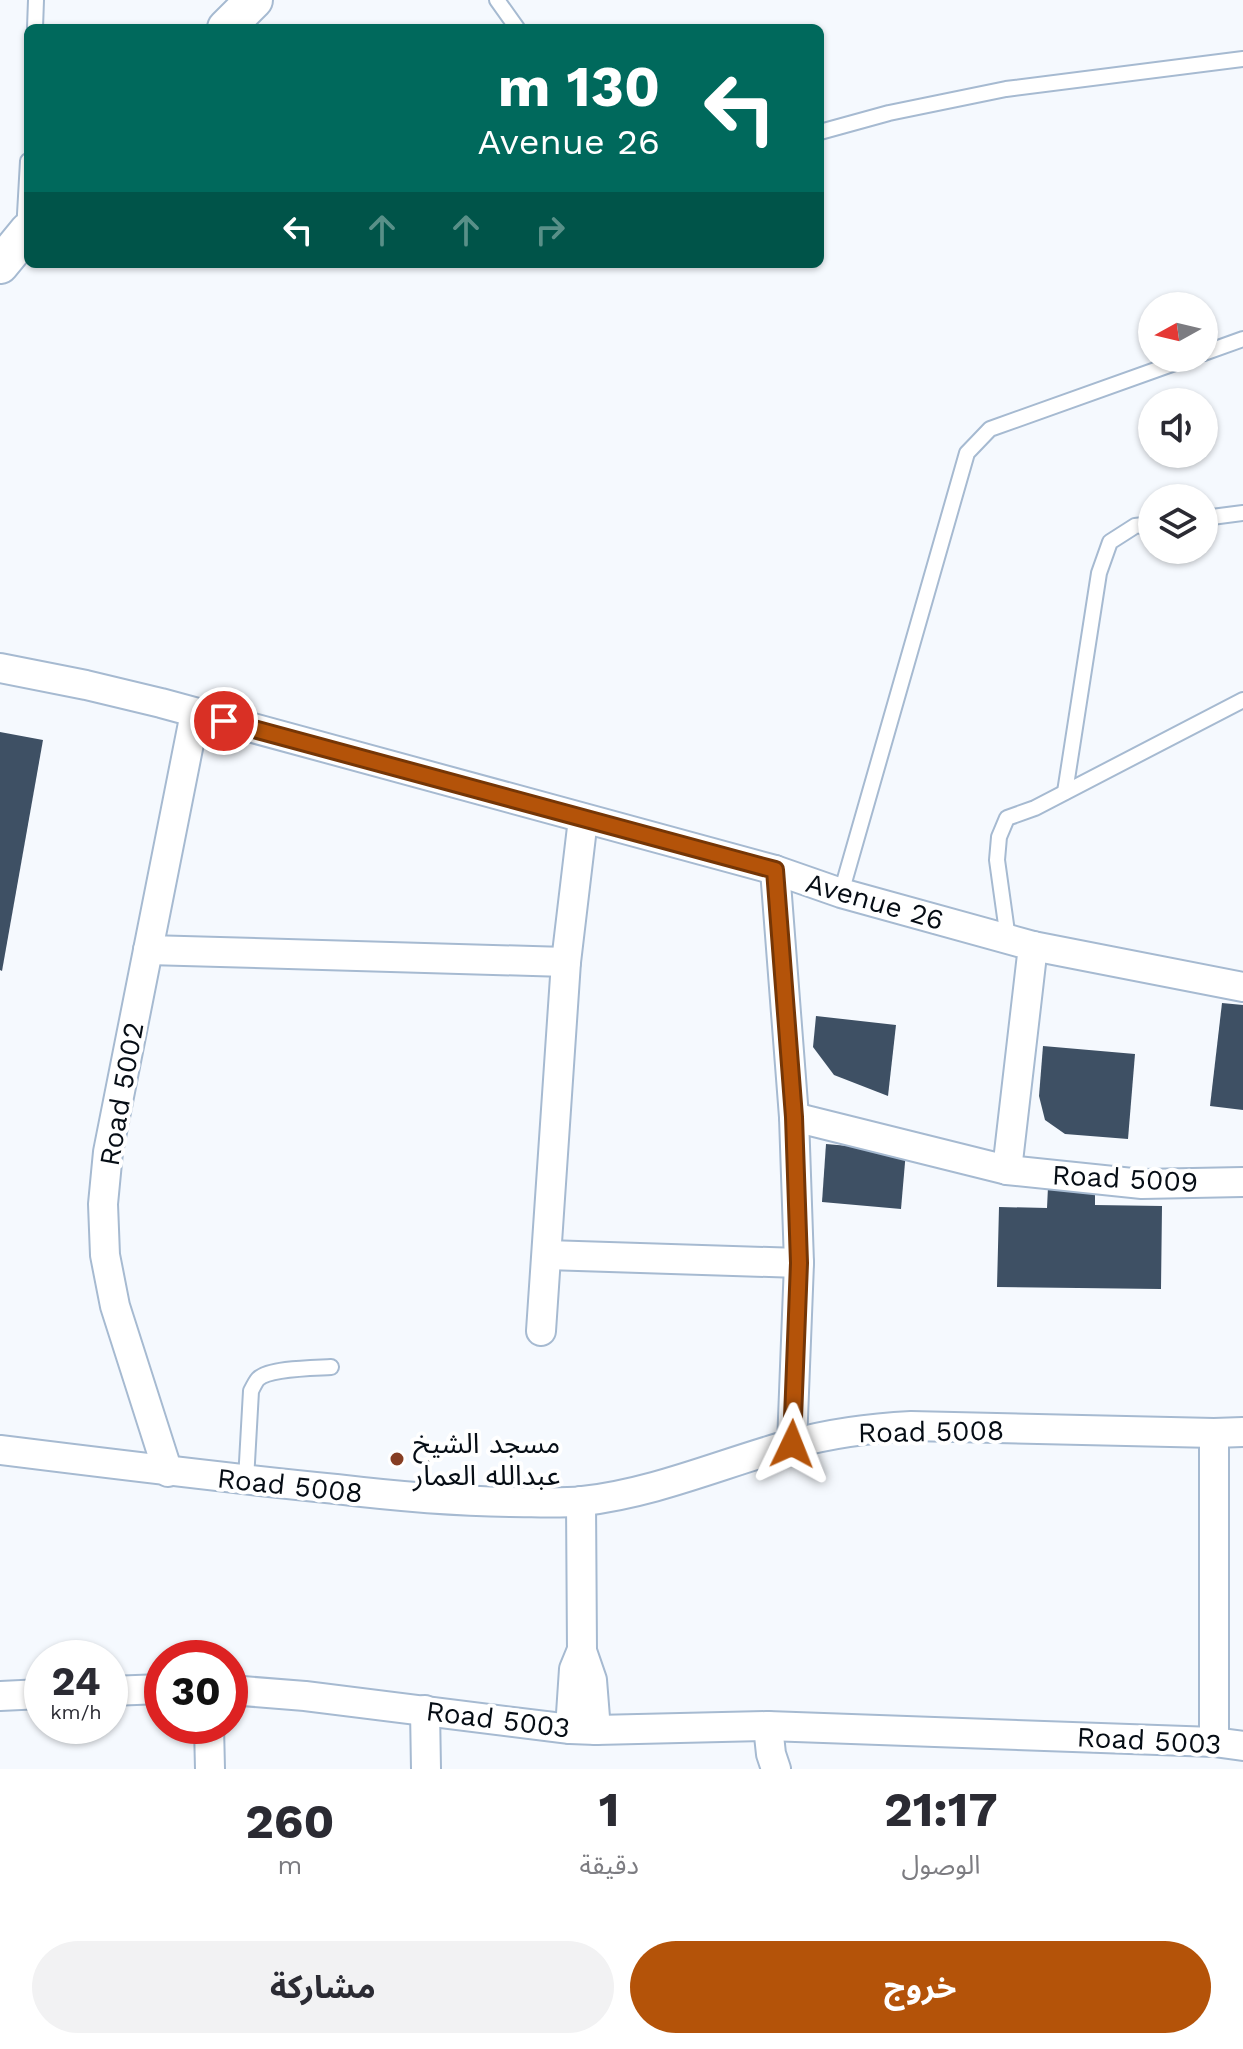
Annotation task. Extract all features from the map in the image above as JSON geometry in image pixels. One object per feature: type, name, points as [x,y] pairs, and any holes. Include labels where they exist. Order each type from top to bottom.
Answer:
[{"type":"street","points":[[0,265],[24,235]]},
{"type":"street","name":"Avenue 26","points":[[0,668],[99,688],[195,713],[775,870],[841,893],[1020,942],[1243,987]]},
{"type":"street","name":"Road 5002","points":[[168,1472],[115,1306],[105,1255],[103,1204],[108,1152],[195,713]]},
{"type":"street","points":[[541,1331],[566,962],[583,819]]},
{"type":"street","points":[[775,870],[794,1117],[799,1263],[792,1444]]},
{"type":"street","points":[[1007,1170],[1020,942]]},
{"type":"street","points":[[148,950],[566,962]]},
{"type":"street","name":"Road 5009","points":[[794,1117],[1007,1170],[1142,1184],[1243,1182]]},
{"type":"street","points":[[547,1255],[799,1263]]},
{"type":"street","name":"Road 5008","points":[[0,1450],[168,1472],[461,1501],[581,1501],[640,1490],[792,1444],[871,1428],[911,1426],[1243,1432]]},
{"type":"street","points":[[1214,1433],[1214,1742]]},
{"type":"street","points":[[581,1501],[582,1651],[574,1669],[583,1730]]},
{"type":"street","name":"Road 5003","points":[[248,1691],[583,1730],[768,1726],[1214,1742],[1243,1746]]},
{"type":"street","points":[[0,1696],[24,1695]]},
{"type":"street","points":[[425,1710],[426,1769]]},
{"type":"street","points":[[768,1726],[776,1769]]},
{"type":"street","points":[[209,1744],[210,1769]]},
{"type":"lane","points":[[35,24],[36,0]]},
{"type":"lane","points":[[497,0],[514,24]]},
{"type":"lane","points":[[824,131],[889,113],[1006,89],[1243,59]]},
{"type":"lane","points":[[1218,348],[1243,339]]},
{"type":"lane","points":[[841,893],[967,453],[990,429],[1150,372]]},
{"type":"lane","points":[[1218,516],[1243,513]]},
{"type":"lane","points":[[1065,792],[1099,573],[1110,542],[1138,526]]},
{"type":"lane","points":[[1020,942],[997,860],[999,837],[1007,818],[1035,808],[1243,700]]},
{"type":"lane","points":[[246,1480],[251,1391],[257,1380],[265,1374],[331,1367]]},
{"type":"building","points":[[0,732],[43,740],[2,971],[0,970]]},
{"type":"building","points":[[1222,1003],[1243,1005],[1243,1110],[1210,1106]]},
{"type":"building","points":[[816,1016],[896,1025],[888,1096],[834,1075],[813,1047]]},
{"type":"building","points":[[1043,1046],[1135,1054],[1128,1139],[1065,1134],[1045,1120],[1039,1096]]},
{"type":"building","points":[[826,1144],[906,1151],[901,1209],[822,1202]]},
{"type":"building","points":[[1048,1187],[1095,1187],[1095,1205],[1162,1206],[1161,1289],[997,1287],[999,1207],[1047,1208]]},
{"type":"place","name":"مسجد الشيخ عبدالله العمار","points":[[397,1459]]},
{"type":"route","points":[[224,721],[775,870],[794,1117],[799,1263],[792,1444]]}]
